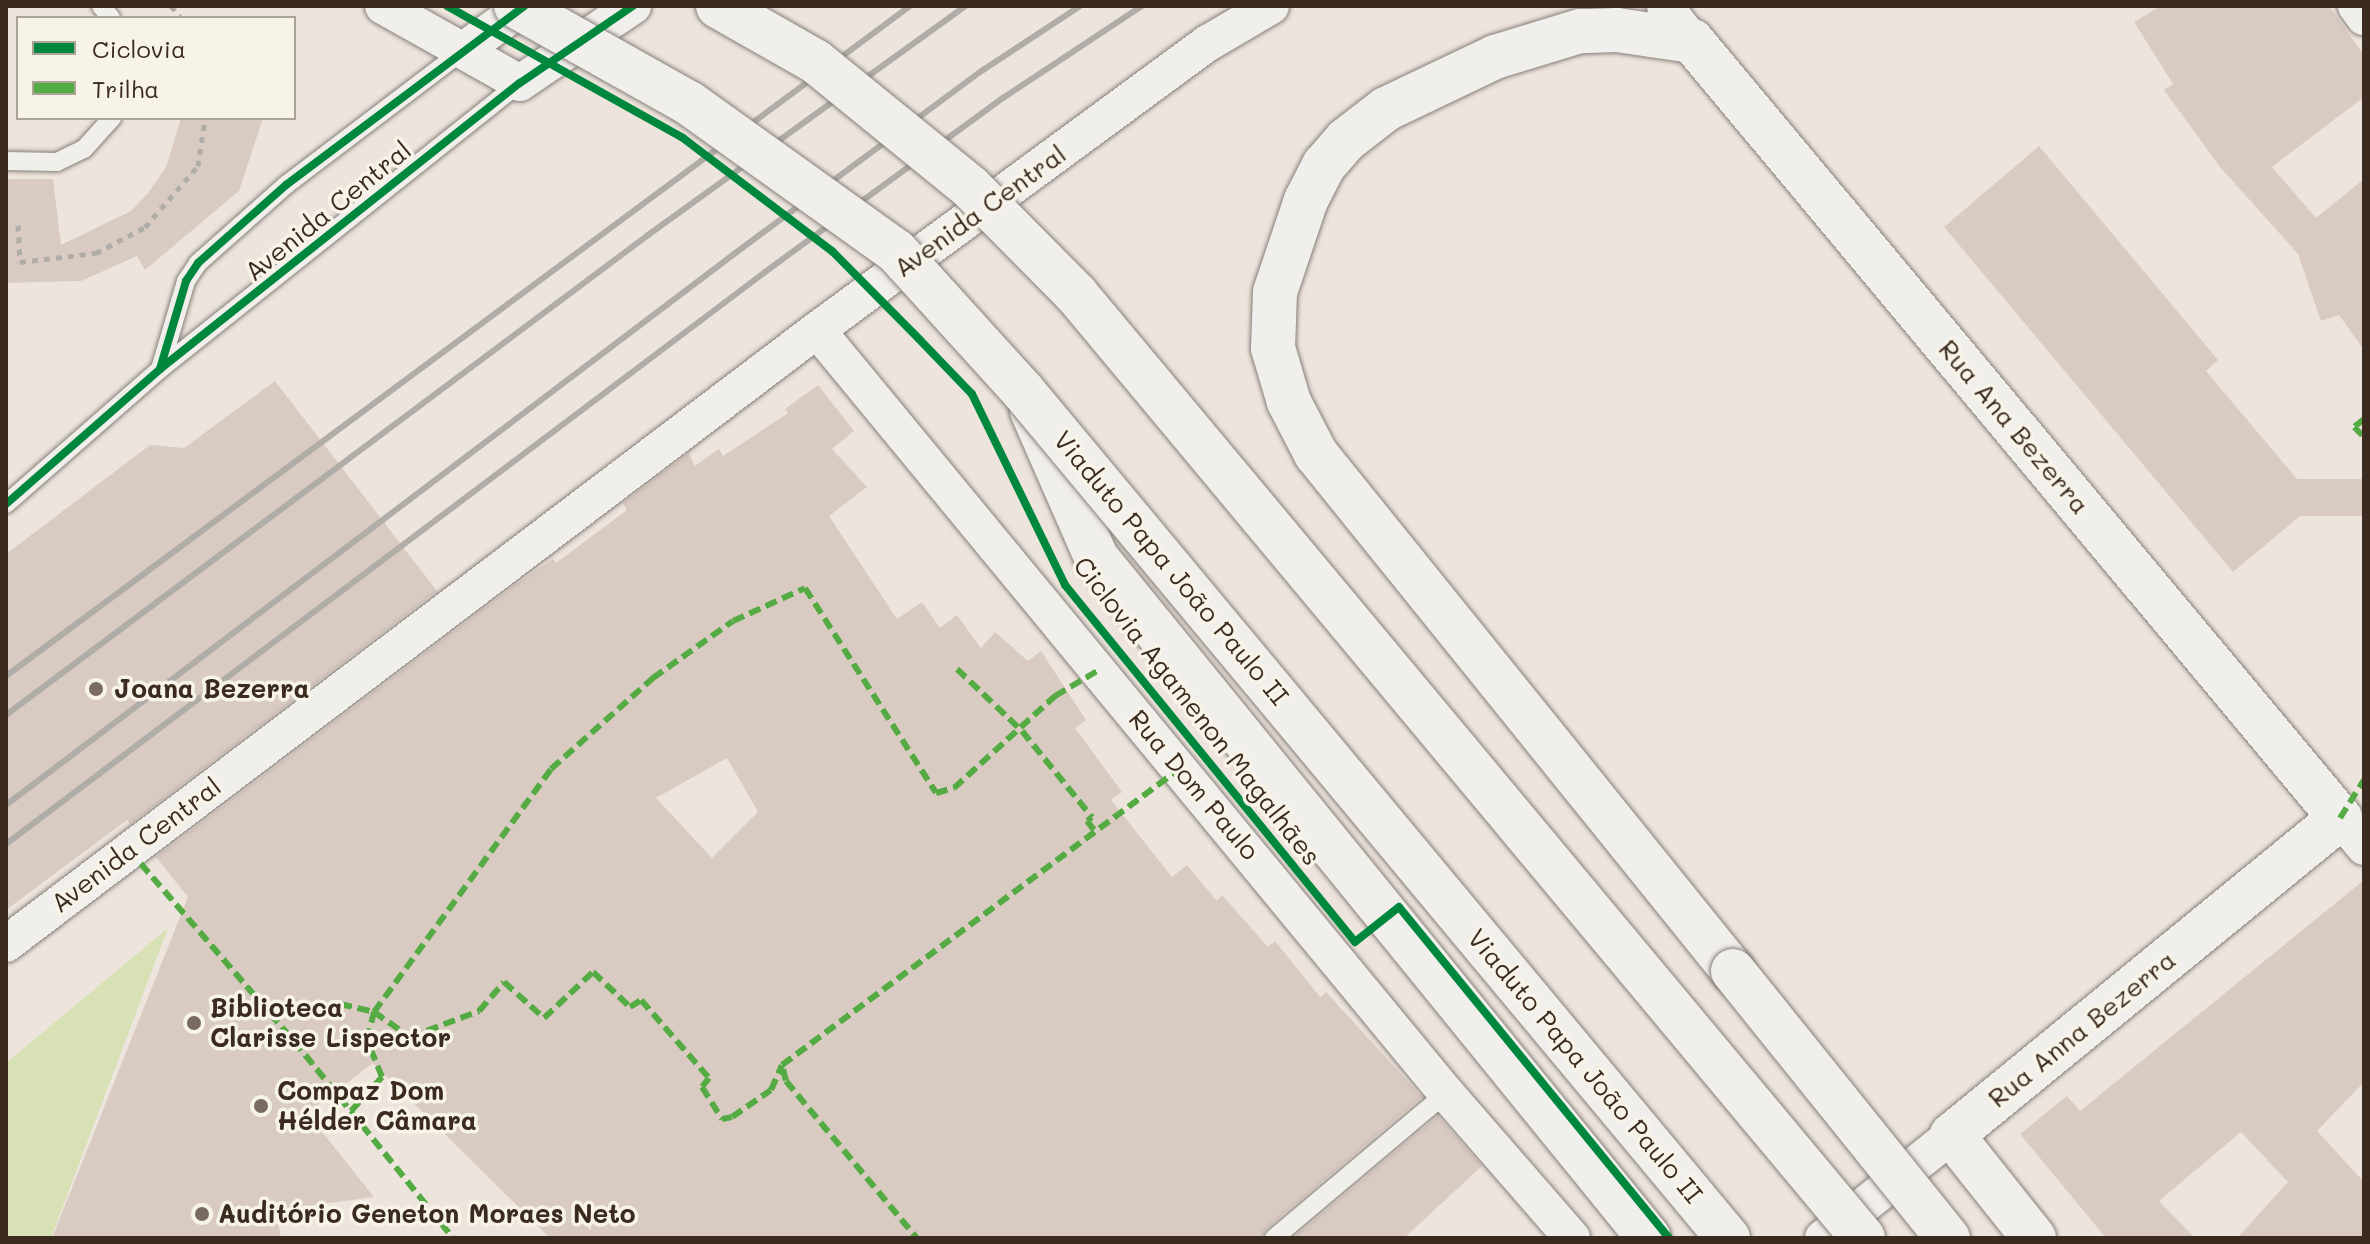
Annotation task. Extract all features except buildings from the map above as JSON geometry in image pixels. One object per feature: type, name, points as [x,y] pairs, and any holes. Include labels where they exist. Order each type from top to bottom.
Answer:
[{"type":"main road","points":[[718,6],[815,61],[970,187],[1076,294],[1863,1238]]},
{"type":"main road","name":"Viaduto Papa João Paulo II","points":[[488,27],[689,103],[896,251],[1023,391],[1728,1238]]},
{"type":"main road","points":[[1692,41],[1617,30],[1580,31],[1495,57],[1398,102],[1346,140],[1324,165],[1275,292],[1273,348],[1289,402],[1316,454],[1423,593],[1948,1238]]},
{"type":"main road","name":"Rua Ana Bezerra","points":[[1692,41],[2352,832]]},
{"type":"main road","points":[[1023,391],[1096,557],[1399,918],[1649,1238]]},
{"type":"main road","name":"Rua Anna Bezerra","points":[[1952,1135],[2352,832]]},
{"type":"main road","points":[[1952,1135],[2034,1238]]},
{"type":"street","points":[[383,6],[488,27],[524,6]]},
{"type":"street","points":[[488,27],[520,83],[633,6]]},
{"type":"street","name":"Avenida Central","points":[[6,944],[817,330],[1208,43],[1271,6]]},
{"type":"street","name":"Rua Ana Bezerra","points":[[1665,6],[1692,41]]},
{"type":"street","points":[[2356,6],[2364,17]]},
{"type":"street","name":"Rua Dom Paulo","points":[[817,330],[1446,1093],[1572,1238]]},
{"type":"street","name":"Rua Anna Bezerra","points":[[1823,1238],[1952,1135]]},
{"type":"lane","name":"Avenida Central","points":[[160,369],[186,281],[198,263],[286,185],[488,27]]},
{"type":"lane","name":"Avenida Central","points":[[6,504],[160,369],[520,83]]},
{"type":"lane","points":[[6,161],[57,162],[84,149],[110,120]]},
{"type":"lane","points":[[1274,1238],[1446,1093]]},
{"type":"path","points":[[447,6],[488,27]]},
{"type":"path","points":[[18,225],[20,262],[96,253],[145,227],[198,166],[205,120]]},
{"type":"green space","points":[[168,928],[51,1238],[6,1238],[6,1063]]},
{"type":"railway","points":[[6,676],[910,6]]},
{"type":"railway","points":[[6,715],[648,235],[965,6]]},
{"type":"railway","points":[[6,805],[734,254],[983,70],[1080,6]]},
{"type":"railway","points":[[6,844],[765,272],[1003,98],[1142,6]]},
{"type":"marked path","points":[[2364,419],[2354,427],[2364,437]]},
{"type":"marked path","points":[[351,1111],[382,1077],[367,1040],[374,1012],[551,769],[653,678],[733,621],[805,588],[936,793],[954,788],[1055,696],[1099,670]]},
{"type":"marked path","points":[[957,669],[1022,731],[1092,817],[1087,821],[1094,830]]},
{"type":"marked path","points":[[340,1004],[374,1012],[410,1037],[479,1011],[504,982],[544,1018],[593,972],[630,1007],[641,1000],[709,1078],[702,1087],[722,1119],[732,1117],[771,1090],[782,1065],[1181,768]]},
{"type":"marked path","points":[[2340,818],[2364,780]]},
{"type":"marked path","points":[[129,850],[294,1041],[453,1238]]},
{"type":"marked path","points":[[783,1069],[786,1081],[917,1238]]},
{"type":"cycle path","name":"Ciclovia Agamenon Magalhães","points":[[447,6],[683,138],[832,251],[972,394],[1065,585],[1355,942],[1399,907],[1669,1238]]},
{"type":"cycle path","points":[[160,369],[186,281],[198,263],[286,185],[524,6]]},
{"type":"cycle path","points":[[6,504],[160,369],[520,83],[633,6]]},
{"type":"place","name":"Joana Bezerra","points":[[96,689]]},
{"type":"place","name":"Biblioteca Clarisse Lispector","points":[[194,1023]]},
{"type":"place","name":"Compaz Dom Hélder Câmara","points":[[261,1106]]},
{"type":"place","name":"Auditório Geneton Moraes Neto","points":[[202,1214]]}]
